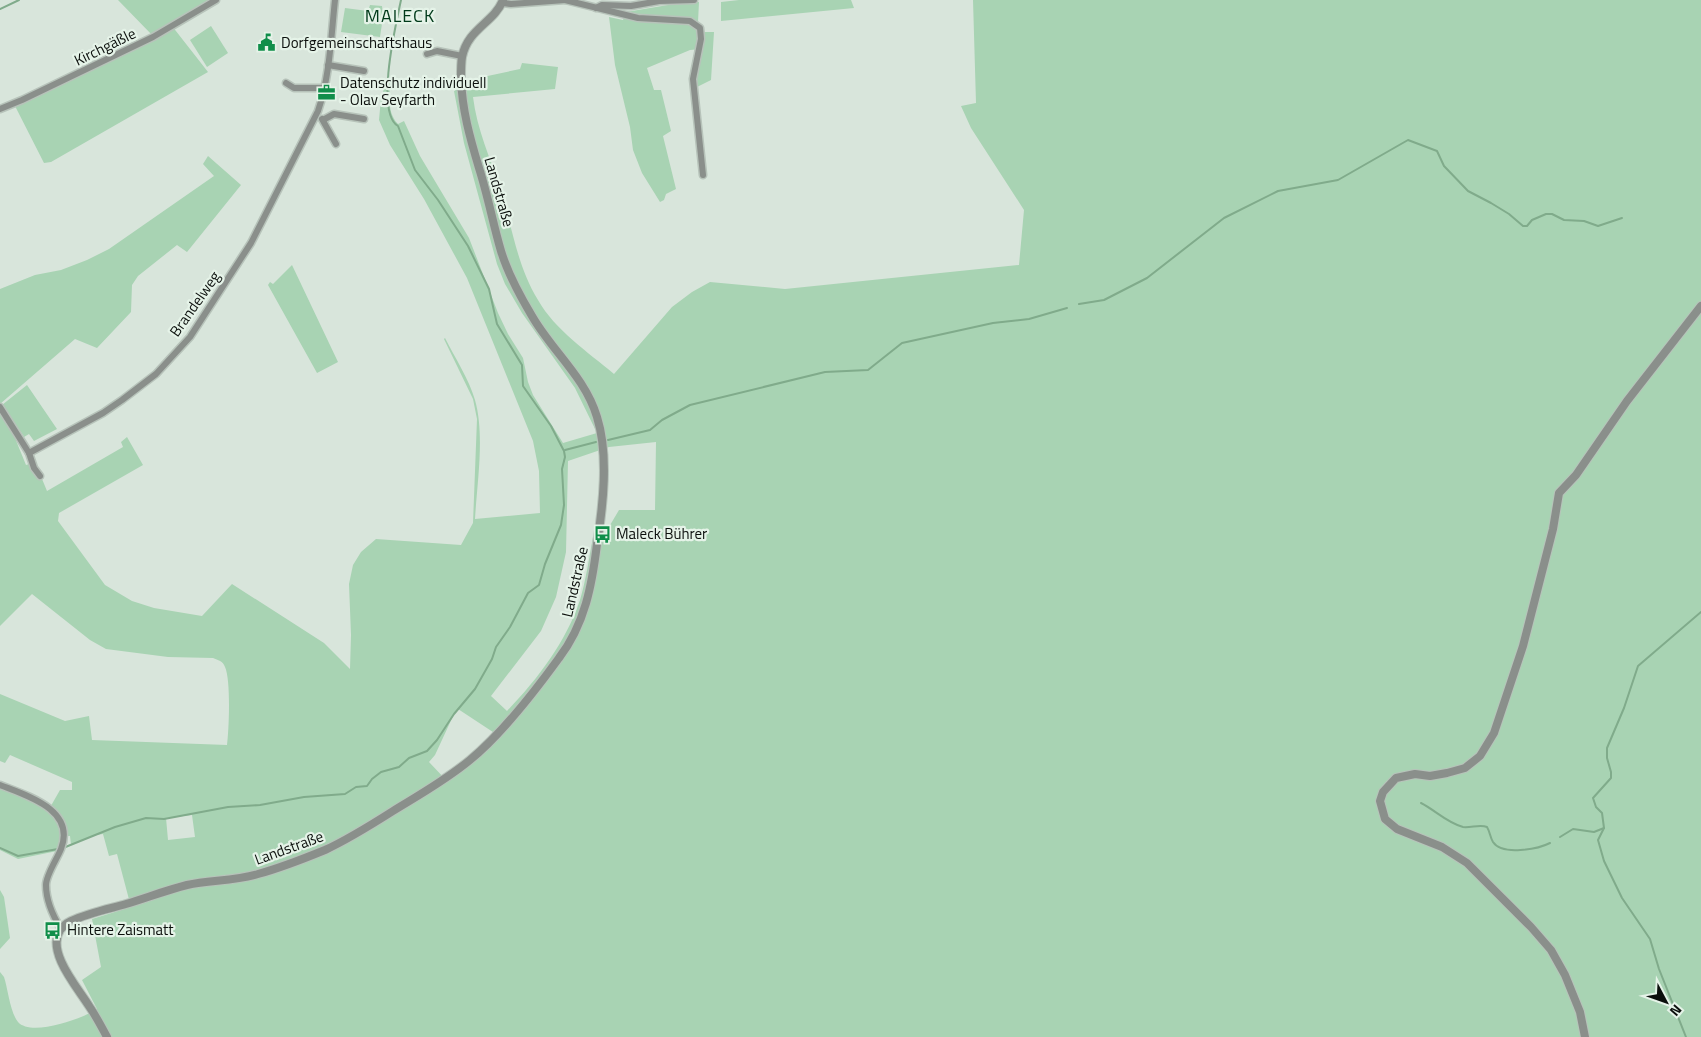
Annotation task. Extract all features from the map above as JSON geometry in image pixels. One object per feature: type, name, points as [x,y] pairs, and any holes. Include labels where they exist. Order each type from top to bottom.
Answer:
[{"type":"street","name":"Kirchgäßle","points":[[0,109],[153,37],[216,0]]},
{"type":"street","name":"Brandelweg","points":[[29,453],[103,413],[122,400],[156,374],[190,337],[251,243],[318,111],[328,65],[335,0]]},
{"type":"street","points":[[503,2],[512,4],[565,0],[638,18],[684,19],[700,28],[693,79],[703,175]]},
{"type":"street","points":[[596,8],[602,5],[631,6],[659,1],[694,0]]},
{"type":"street","name":"Landstraße","points":[[61,928],[69,922],[82,917],[188,885],[234,880],[260,874],[323,851],[360,832],[441,782],[471,759],[501,731],[557,662],[574,637],[590,591],[599,533],[603,476],[601,429],[590,396],[580,380],[532,318],[515,285],[502,254],[466,122],[462,84],[462,56],[473,33],[493,15],[503,2]]},
{"type":"street","points":[[427,54],[437,51],[462,56]]},
{"type":"street","points":[[328,65],[364,71]]},
{"type":"street","points":[[286,83],[294,88],[324,88]]},
{"type":"street","points":[[318,111],[336,144]]},
{"type":"street","points":[[323,120],[334,114],[364,119]]},
{"type":"street","points":[[1585,1037],[1580,1012],[1565,975],[1551,950],[1531,927],[1467,863],[1442,847],[1397,829],[1385,819],[1380,801],[1383,792],[1396,778],[1415,774],[1430,776],[1447,773],[1465,768],[1480,756],[1494,733],[1523,646],[1553,529],[1559,493],[1576,475],[1627,402],[1701,306]]},
{"type":"street","points":[[0,407],[29,453],[34,468],[40,476]]},
{"type":"street","points":[[0,784],[30,797],[57,814],[63,825],[65,836],[46,883],[49,903],[61,928],[56,940],[58,955],[64,968],[107,1037]]},
{"type":"green space","points":[[118,0],[212,0],[172,26],[208,72],[51,162],[44,163],[14,104],[153,36]]},
{"type":"green space","points":[[739,0],[851,0],[854,8],[721,21],[721,2]]},
{"type":"green space","points":[[973,0],[1701,0],[1701,1037],[0,1037],[0,972],[4,977],[15,1018],[25,1026],[34,1028],[57,1025],[97,1009],[82,980],[101,967],[92,919],[131,907],[117,854],[109,856],[103,834],[71,845],[70,836],[62,836],[57,851],[18,859],[0,850],[0,788],[28,799],[48,811],[60,790],[72,790],[72,782],[10,755],[5,763],[0,761],[0,694],[65,721],[89,716],[92,740],[227,745],[229,705],[227,673],[220,661],[213,658],[168,657],[106,649],[90,640],[32,594],[0,626],[0,412],[16,436],[15,438],[26,465],[35,462],[47,491],[123,447],[121,442],[127,437],[143,465],[59,513],[58,521],[105,585],[132,601],[154,608],[202,616],[232,584],[324,643],[350,669],[349,584],[353,565],[361,552],[376,539],[461,545],[473,523],[477,419],[473,399],[445,338],[469,384],[478,414],[480,459],[475,519],[540,513],[539,471],[533,441],[467,278],[424,199],[390,145],[379,120],[381,98],[387,80],[391,80],[389,98],[394,120],[398,124],[404,121],[420,156],[469,238],[498,313],[523,358],[533,395],[563,443],[597,433],[575,388],[522,313],[505,284],[497,264],[464,143],[454,91],[464,85],[464,81],[520,69],[522,63],[558,67],[555,89],[473,97],[475,109],[520,260],[531,287],[553,321],[614,374],[672,307],[692,292],[710,282],[785,289],[1019,265],[1024,210],[971,128],[961,106],[976,103]],"holes":[[[656,442],[655,510],[619,510],[603,537],[593,537],[580,600],[567,631],[550,660],[507,711],[491,696],[541,631],[556,597],[566,552],[568,461],[609,447]],[[458,709],[499,736],[446,780],[429,762],[435,755]],[[192,815],[195,837],[168,840],[166,818]]]},
{"type":"green space","points":[[699,2],[698,22],[703,32],[714,32],[711,80],[697,87],[696,70],[701,49],[690,50],[647,68],[654,90],[661,90],[671,131],[663,136],[676,189],[666,194],[664,200],[660,202],[642,173],[633,150],[630,127],[615,65],[609,17],[623,20],[626,12]]},
{"type":"green space","points":[[370,5],[382,6],[383,17],[380,37],[341,32],[345,8],[368,11]]},
{"type":"green space","points":[[211,26],[228,53],[207,67],[190,40]]},
{"type":"green space","points":[[208,156],[241,185],[187,252],[177,245],[138,276],[132,285],[131,312],[97,348],[75,339],[0,404],[0,289],[35,275],[61,270],[109,249],[214,176],[203,164]]},
{"type":"green space","points":[[292,265],[338,362],[317,373],[268,285],[270,282],[273,284]]},
{"type":"green space","points":[[27,385],[57,429],[34,441],[29,434],[24,437],[2,405]]},
{"type":"green space","points":[[0,890],[4,897],[10,938],[0,949]]},
{"type":"waterway","points":[[0,9],[19,0]]},
{"type":"waterway","points":[[63,848],[115,827],[146,818],[164,819],[228,807],[260,805],[304,797],[345,794],[356,787],[367,786],[381,772],[399,767],[409,758],[427,751],[437,740],[454,714],[475,689],[492,659],[496,647],[510,627],[528,593],[539,585],[545,564],[561,525],[564,505],[562,469],[565,457],[564,451],[551,426],[523,386],[522,365],[497,324],[489,289],[468,246],[438,200],[415,170],[398,126],[391,118],[388,104],[389,67],[401,0]]},
{"type":"waterway","points":[[1079,304],[1104,300],[1147,278],[1224,218],[1278,191],[1338,180],[1408,140],[1437,151],[1444,166],[1468,191],[1509,214],[1523,226],[1527,226],[1532,220],[1546,214],[1552,214],[1564,220],[1584,221],[1598,226],[1622,218]]},
{"type":"waterway","points":[[608,440],[650,430],[662,420],[690,405],[825,372],[868,370],[902,343],[993,323],[1029,319],[1067,308]]},
{"type":"waterway","points":[[565,450],[596,442]]},
{"type":"waterway","points":[[1686,1037],[1659,969],[1650,939],[1622,898],[1604,861],[1598,840],[1604,828],[1602,813],[1596,807],[1593,798],[1611,778],[1607,748],[1624,708],[1638,666],[1701,612]]},
{"type":"waterway","points":[[1421,803],[1457,825],[1463,827],[1487,827],[1493,842],[1504,849],[1529,849],[1550,843]]},
{"type":"waterway","points":[[1560,837],[1573,829],[1594,832],[1604,828]]},
{"type":"waterway","points":[[0,848],[18,856],[58,849]]},
{"type":"place","name":"Dorfgemeinschaftshaus","points":[[267,43]]},
{"type":"place","name":"Datenschutz individuell - Olav Seyfarth","points":[[326,92]]},
{"type":"place","name":"Maleck Bührer","points":[[602,534]]},
{"type":"place","name":"Hintere Zaismatt","points":[[53,930]]},
{"type":"district","name":"MALECK","points":[[400,16]]}]
